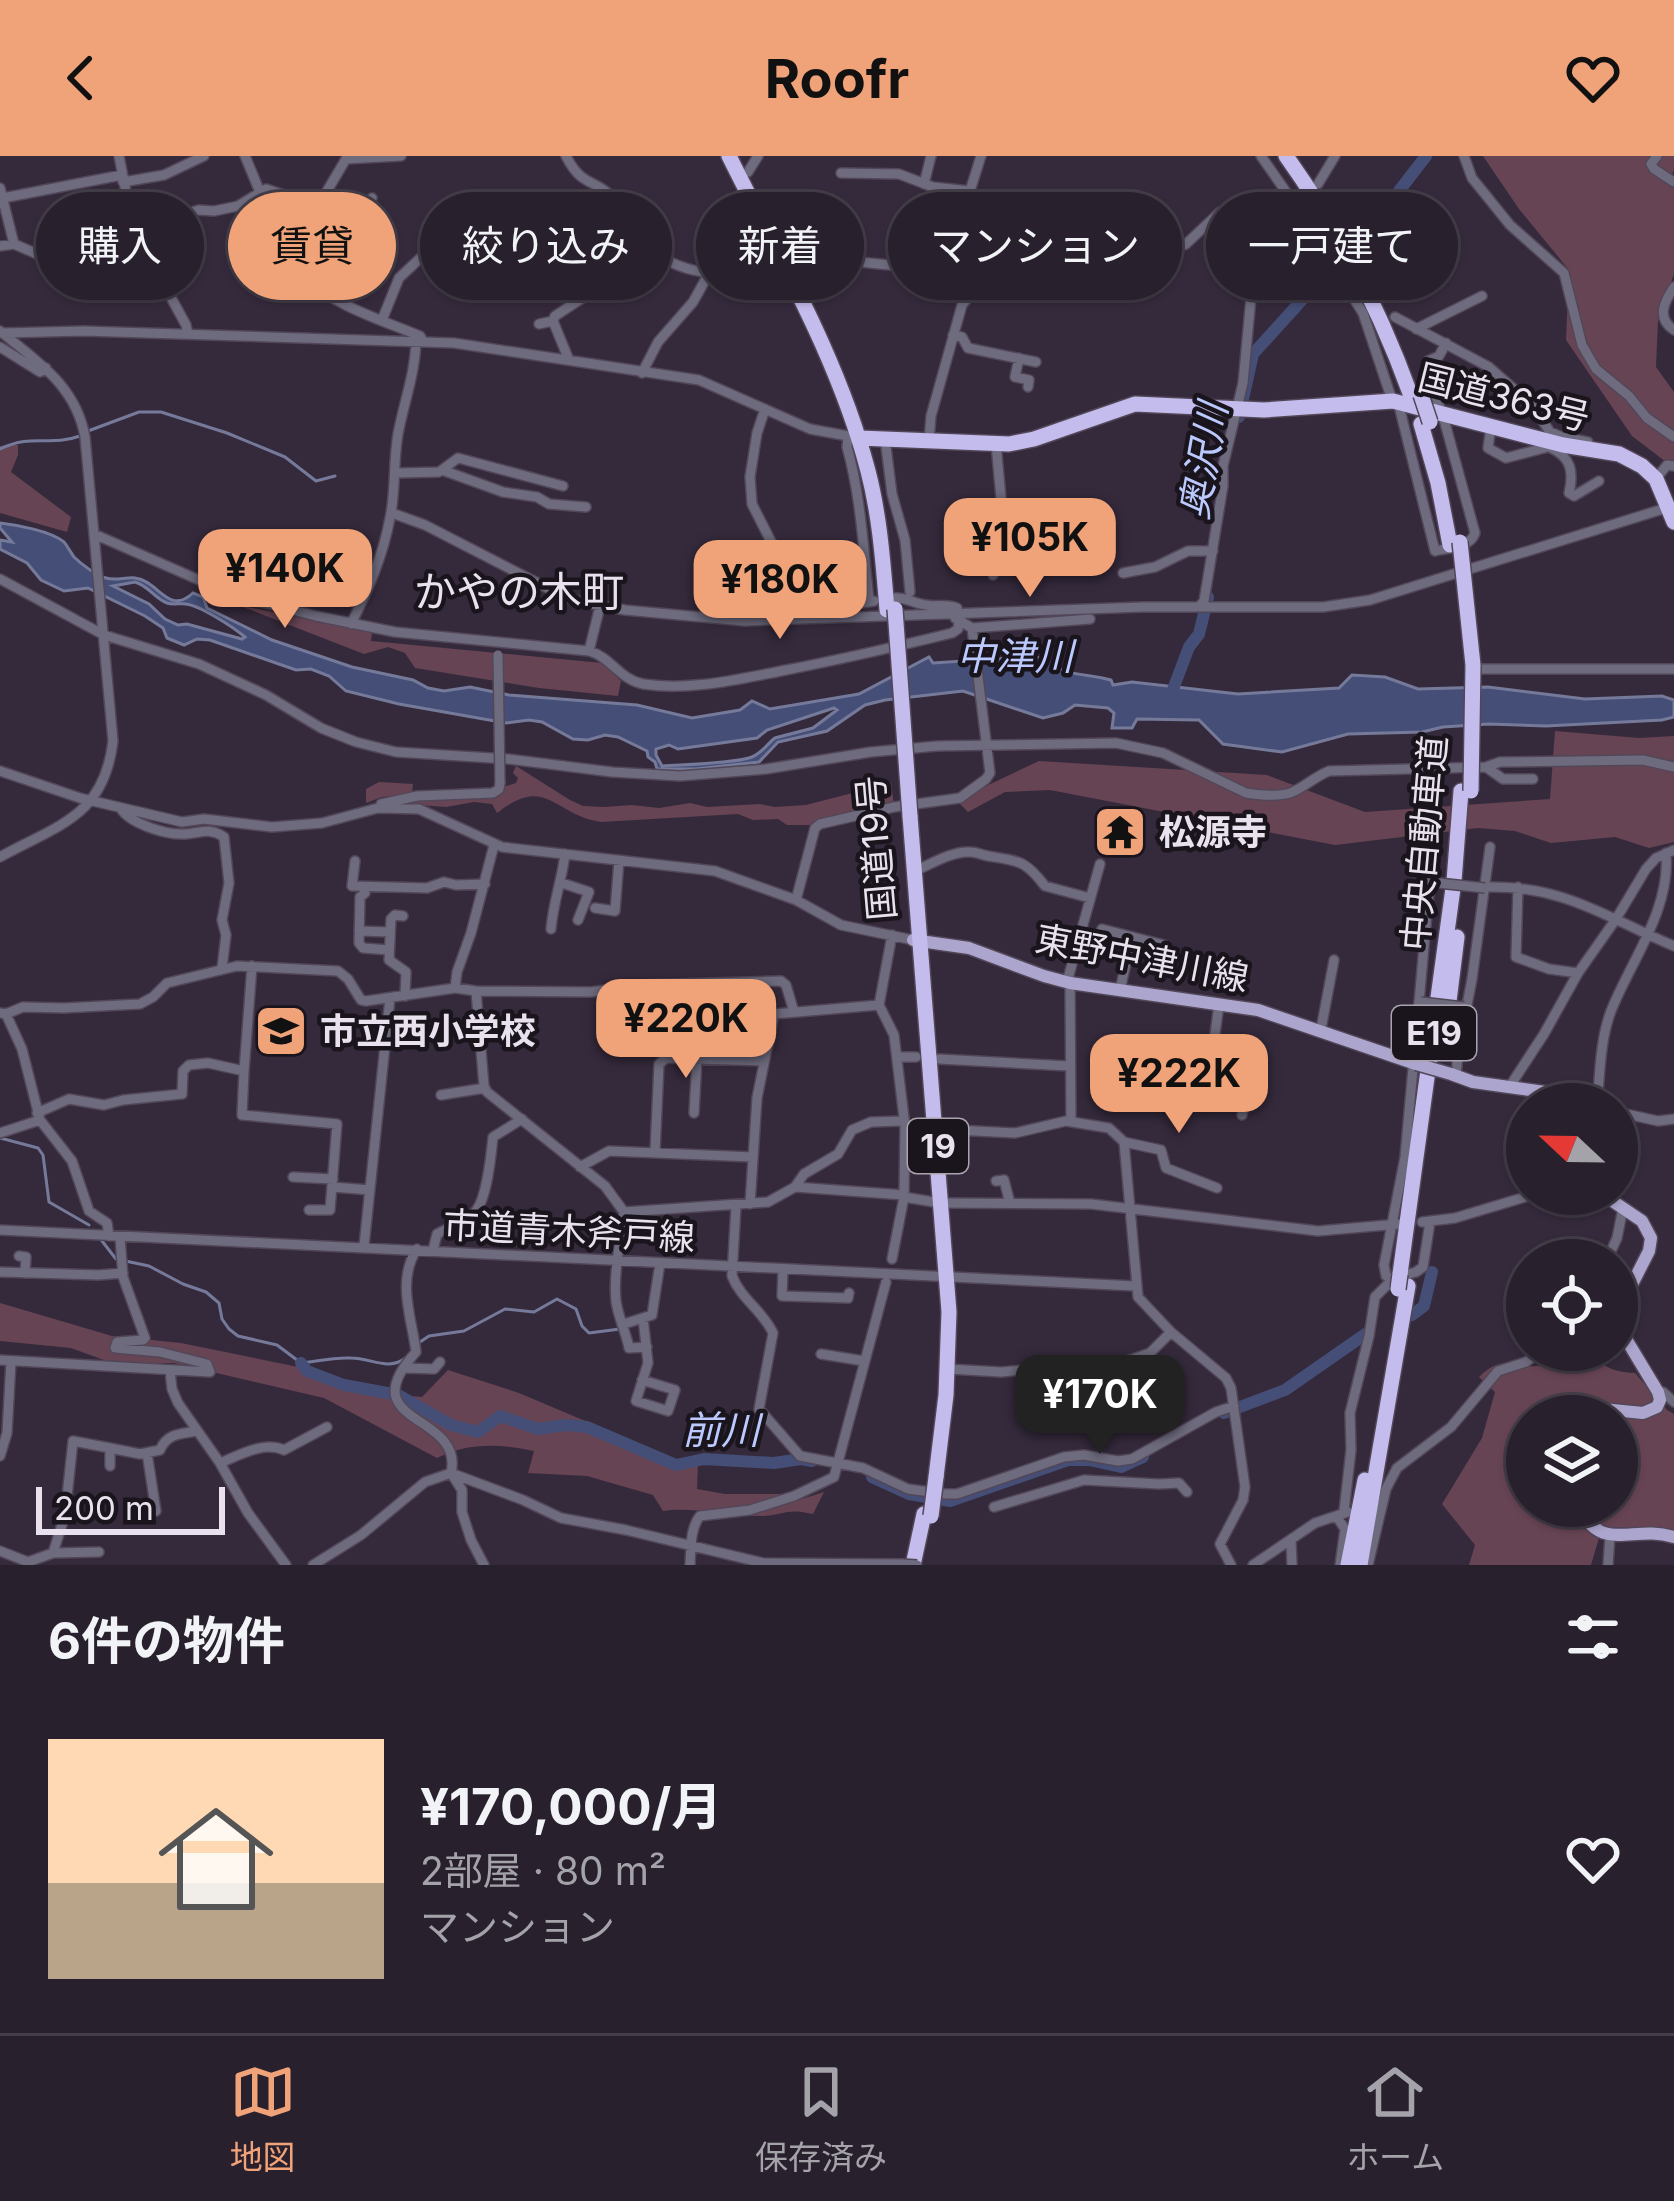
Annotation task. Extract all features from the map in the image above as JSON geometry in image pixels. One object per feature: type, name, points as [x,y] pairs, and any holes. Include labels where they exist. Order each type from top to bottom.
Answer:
[{"type":"highway","name":"国道19号","points":[[730,156],[748,192]]},
{"type":"highway","name":"中央自動車道","points":[[1286,156],[1348,254],[1382,323],[1406,398],[1430,419],[1438,483],[1455,543],[1465,664],[1466,791],[1364,1565]]},
{"type":"highway","name":"中央自動車道","points":[[1298,156],[1356,248],[1391,321],[1406,398]]},
{"type":"highway","name":"国道19号","points":[[744,164],[756,192]]},
{"type":"highway","name":"国道19号","points":[[805,300],[846,380],[886,513],[942,1275],[933,1476]]},
{"type":"highway","name":"国道363号","points":[[865,438],[996,444],[1034,439],[1135,404],[1280,409],[1406,398],[1430,419],[1491,426],[1549,445],[1618,454],[1658,477]]},
{"type":"highway","points":[[1658,477],[1669,515]]},
{"type":"highway","name":"国道19号","points":[[907,815],[917,941]]},
{"type":"highway","name":"国道19号","points":[[917,1565],[947,1369],[949,1312],[942,1275]]},
{"type":"highway","name":"中央自動車道","points":[[1344,1565],[1402,1280]]},
{"type":"main road","name":"東野中津川線","points":[[917,941],[970,948],[1069,982],[1258,1010],[1453,1076],[1506,1085]]},
{"type":"main road","points":[[1634,1215],[1645,1225],[1652,1246],[1622,1304],[1620,1324],[1660,1398],[1658,1407],[1638,1412]]},
{"type":"main road","points":[[1590,1527],[1610,1535],[1674,1537]]},
{"type":"street","points":[[119,156],[126,192]]},
{"type":"street","points":[[14,244],[2,193],[164,175],[204,156]]},
{"type":"street","points":[[245,156],[300,272],[330,295],[420,336],[398,436],[392,513],[368,591],[351,624]]},
{"type":"street","points":[[326,192],[346,159],[401,156]]},
{"type":"street","points":[[566,156],[580,178],[613,199],[632,233],[696,272]]},
{"type":"street","points":[[744,164],[758,156]]},
{"type":"street","points":[[924,184],[931,156]]},
{"type":"street","points":[[841,172],[891,173],[946,190],[970,191],[981,156]]},
{"type":"street","points":[[1261,156],[1290,192]]},
{"type":"street","points":[[1318,184],[1335,156]]},
{"type":"street","points":[[1464,156],[1472,178],[1510,225],[1564,273],[1582,345],[1596,368],[1647,418],[1674,437]]},
{"type":"street","points":[[1657,156],[1651,164],[1654,169],[1674,182]]},
{"type":"street","points":[[204,210],[238,206],[260,190],[275,192]]},
{"type":"street","points":[[1182,246],[1206,225]]},
{"type":"street","points":[[0,246],[14,244],[36,254]]},
{"type":"street","points":[[382,320],[399,278],[420,258]]},
{"type":"street","points":[[1674,287],[1662,317],[1674,330]]},
{"type":"street","points":[[642,373],[658,342],[696,296]]},
{"type":"street","points":[[1416,329],[1482,296]]},
{"type":"street","points":[[172,300],[188,334]]},
{"type":"street","points":[[568,360],[553,321],[579,300]]},
{"type":"street","points":[[929,440],[931,416],[965,300]]},
{"type":"street","points":[[1203,608],[1223,466],[1243,382],[1251,300]]},
{"type":"street","points":[[1357,300],[1406,398],[1435,551],[1467,544],[1474,533],[1445,423],[1430,419],[1426,368],[1446,343]]},
{"type":"street","points":[[1395,317],[1489,367],[1526,398],[1550,432],[1611,446],[1618,454]]},
{"type":"street","points":[[539,324],[553,321]]},
{"type":"street","points":[[28,352],[26,340],[34,330]]},
{"type":"street","points":[[1,332],[454,343],[710,383],[810,429],[865,438]]},
{"type":"street","points":[[0,857],[92,801],[110,767],[113,741],[80,414],[66,389],[46,368],[1,332]]},
{"type":"street","points":[[953,334],[962,337],[968,348],[1036,362]]},
{"type":"street","points":[[0,347],[40,372],[46,368]]},
{"type":"street","points":[[1019,358],[1015,377],[1029,380],[1028,387]]},
{"type":"street","points":[[765,409],[750,477],[752,504],[800,596],[803,618]]},
{"type":"street","points":[[1491,426],[1488,448],[1506,458],[1549,445],[1562,453],[1568,460],[1569,493],[1574,496],[1599,482]]},
{"type":"street","points":[[865,438],[847,447],[862,510],[860,523],[890,606]]},
{"type":"street","points":[[993,575],[1006,552],[996,444]]},
{"type":"street","points":[[442,470],[464,458],[563,486]]},
{"type":"street","points":[[1658,477],[1666,465],[1674,466]]},
{"type":"street","points":[[399,473],[442,470],[503,492],[586,507]]},
{"type":"street","points":[[1658,477],[1674,478]]},
{"type":"street","points":[[94,538],[231,594],[351,624],[498,649],[589,651],[639,683],[673,686],[748,679],[958,629],[957,608],[952,605],[924,605],[902,597],[890,606],[744,621],[600,606],[561,595],[425,525],[392,513]]},
{"type":"street","points":[[800,596],[847,608],[890,606],[957,616],[1324,607],[1351,604],[1669,515]]},
{"type":"street","points":[[1123,573],[1155,567],[1188,551],[1213,551]]},
{"type":"street","points":[[0,579],[103,630],[199,664],[266,695],[321,728],[396,752],[680,776],[987,743],[1117,742],[1163,753],[1259,796],[1293,793],[1312,777],[1329,771],[1613,760],[1674,766]]},
{"type":"street","points":[[589,651],[600,606]]},
{"type":"street","points":[[796,900],[820,824],[894,807],[960,799],[990,773],[972,630],[957,616]]},
{"type":"street","points":[[972,630],[1090,619]]},
{"type":"street","points":[[378,808],[417,796],[499,790],[498,649]]},
{"type":"street","points":[[1477,669],[1674,669]]},
{"type":"street","points":[[1486,767],[1503,779],[1534,779]]},
{"type":"street","points":[[0,771],[92,801],[182,822],[204,818],[272,826],[322,824],[378,808],[419,809],[494,844],[663,867],[704,868],[796,900],[841,925],[917,941]]},
{"type":"street","points":[[121,808],[132,820],[176,834],[210,830],[224,837],[229,883],[221,920],[226,935],[222,968]]},
{"type":"street","points":[[455,988],[494,844]]},
{"type":"street","points":[[1402,1280],[1386,1276],[1384,1265],[1405,1157],[1433,847]]},
{"type":"street","points":[[1453,1076],[1490,847]]},
{"type":"street","points":[[915,871],[972,851],[1014,858],[1034,871],[1045,886],[1090,898]]},
{"type":"street","points":[[551,929],[565,854]]},
{"type":"street","points":[[1512,1083],[1646,869],[1656,857],[1670,856],[1648,935],[1610,1014],[1599,1083]]},
{"type":"street","points":[[595,908],[615,911],[619,860]]},
{"type":"street","points":[[355,862],[352,886],[485,884]]},
{"type":"street","points":[[1071,1121],[1069,982],[1100,864]]},
{"type":"street","points":[[1429,882],[1518,887],[1571,898],[1674,946]]},
{"type":"street","points":[[562,883],[589,892],[578,920]]},
{"type":"street","points":[[1518,887],[1516,958],[1578,973]]},
{"type":"street","points":[[365,892],[359,897],[359,943],[363,948],[389,950]]},
{"type":"street","points":[[403,916],[391,919],[388,960],[406,972],[405,996]]},
{"type":"street","points":[[1102,929],[1164,945]]},
{"type":"street","points":[[359,931],[390,932]]},
{"type":"street","points":[[892,935],[879,1005],[894,1035],[904,1124],[904,1196],[892,1259]]},
{"type":"street","points":[[1120,990],[1132,937]]},
{"type":"street","points":[[1321,1029],[1334,960]]},
{"type":"street","points":[[252,966],[242,1115],[337,1124],[330,1210],[309,1210]]},
{"type":"street","points":[[0,1456],[7,1433],[5,1360],[182,1368],[206,1374],[211,1369],[160,1352],[115,1348],[117,1342],[145,1338],[121,1254],[107,1223],[87,1208],[72,1161],[39,1116],[22,1048],[3,1013],[23,1007],[140,1004],[167,983],[222,968],[252,966],[338,971],[361,1000],[455,988],[591,992],[781,981],[794,1012]]},
{"type":"street","points":[[476,992],[485,1088],[605,1186],[624,1213],[617,1308],[629,1348],[647,1347]]},
{"type":"street","points":[[364,1246],[390,998]]},
{"type":"street","points":[[1421,1002],[1464,1006]]},
{"type":"street","points":[[1219,1004],[1202,1093],[1244,1106],[1242,1115]]},
{"type":"street","points":[[750,1204],[757,1098],[774,1015],[879,1005]]},
{"type":"street","points":[[897,1057],[916,1058]]},
{"type":"street","points":[[655,1152],[659,1064],[666,1058],[764,1061]]},
{"type":"street","points":[[694,1113],[697,1059]]},
{"type":"street","points":[[939,1059],[1069,1066]]},
{"type":"street","points":[[0,1133],[69,1099],[104,1105],[182,1094],[183,1072],[189,1065],[208,1063],[244,1070]]},
{"type":"street","points":[[442,1095],[485,1088]]},
{"type":"street","points":[[1638,1117],[1673,1123]]},
{"type":"street","points":[[433,1250],[436,1234],[479,1207],[493,1136],[523,1120]]},
{"type":"street","points":[[624,1213],[772,1202],[795,1187],[804,1174],[838,1154],[852,1130],[872,1122],[1015,1133],[1071,1121],[1109,1128],[1124,1142],[1158,1148],[1166,1168],[1217,1188]]},
{"type":"street","points":[[1124,1142],[1135,1286],[1142,1303],[1226,1378],[1234,1406],[1245,1487],[1220,1544],[1231,1565]]},
{"type":"street","points":[[580,1167],[609,1150],[753,1156]]},
{"type":"street","points":[[293,1178],[370,1190]]},
{"type":"street","points":[[996,1181],[1004,1180],[1010,1203]]},
{"type":"street","points":[[795,1187],[938,1203],[1128,1207],[1318,1231],[1395,1224]]},
{"type":"street","points":[[1344,1565],[1350,1413],[1375,1297],[1424,1267],[1426,1222],[1506,1202]]},
{"type":"street","points":[[736,1206],[730,1267],[736,1287],[773,1333],[759,1409],[800,1456],[863,1468],[908,1489],[957,1494],[1075,1456],[1132,1459],[1234,1406]]},
{"type":"street","name":"市道青木斧戸線","points":[[0,1230],[1135,1286]]},
{"type":"street","points":[[417,1249],[407,1267],[407,1311],[416,1352],[397,1381],[395,1400],[449,1445],[454,1460],[451,1473],[462,1490],[462,1512],[483,1565]]},
{"type":"street","points":[[19,1256],[26,1257],[25,1273]]},
{"type":"street","points":[[624,1324],[652,1315],[660,1263]]},
{"type":"street","points":[[783,1269],[782,1296],[848,1298],[849,1292]]},
{"type":"street","points":[[0,1272],[99,1275],[123,1270]]},
{"type":"street","points":[[690,1565],[695,1522],[700,1516],[750,1510],[834,1477],[886,1282]]},
{"type":"street","points":[[643,1318],[648,1363],[643,1380]]},
{"type":"street","points":[[947,1369],[1001,1372],[1140,1358],[1171,1332]]},
{"type":"street","points":[[821,1354],[864,1361]]},
{"type":"street","points":[[405,1368],[434,1369],[440,1362]]},
{"type":"street","points":[[1364,1565],[1386,1489],[1397,1468],[1450,1427],[1479,1390],[1506,1369]]},
{"type":"street","points":[[1021,1370],[1022,1380],[1039,1388],[1042,1410]]},
{"type":"street","points":[[170,1371],[178,1403],[282,1564]]},
{"type":"street","points":[[1658,1391],[1674,1402]]},
{"type":"street","points":[[220,1463],[253,1450],[274,1446],[284,1450],[327,1426]]},
{"type":"street","points":[[0,1551],[28,1562],[44,1562],[53,1553],[65,1515],[74,1441],[147,1453],[160,1450],[172,1435],[197,1431]]},
{"type":"street","points":[[110,1448],[110,1466]]},
{"type":"street","points":[[147,1453],[156,1511]]},
{"type":"street","points":[[1034,1468],[1042,1492]]},
{"type":"street","points":[[314,1565],[361,1535],[425,1482],[451,1473],[562,1517],[763,1563],[917,1565]]},
{"type":"street","points":[[994,1507],[1090,1479],[1179,1483],[1187,1492]]},
{"type":"street","points":[[1253,1565],[1316,1523],[1345,1514]]},
{"type":"street","points":[[1608,1565],[1610,1535]]},
{"type":"street","points":[[1291,1540],[1292,1565]]},
{"type":"street","points":[[53,1553],[99,1552]]},
{"type":"shaded area","points":[[1483,156],[1674,156],[1668,184],[1674,188],[1674,274],[1658,321],[1656,367],[1674,392],[1674,468],[1632,436],[1566,340],[1569,270]]},
{"type":"shaded area","points":[[18,445],[11,472],[71,517],[67,532],[0,513],[0,446]]},
{"type":"shaded area","points":[[238,605],[372,632],[371,641],[602,663],[621,681],[618,696],[415,668],[405,653],[388,647],[364,654]]},
{"type":"shaded area","points":[[1555,731],[1674,736],[1674,842],[1649,848],[1615,837],[1551,843],[1515,831],[1478,828],[1335,845],[1050,790],[1005,792],[968,812],[960,804],[1039,761],[1267,775],[1365,812],[1550,799]]},
{"type":"shaded area","points":[[516,766],[583,806],[806,805],[891,783],[894,806],[812,825],[787,825],[778,819],[753,820],[738,814],[601,822],[539,797],[527,797],[497,813],[492,804],[406,804],[401,796],[366,803],[366,789],[379,782],[413,784],[412,793],[494,795],[516,783]]},
{"type":"shaded area","points":[[0,1303],[112,1336],[181,1343],[318,1371],[362,1392],[422,1397],[448,1370],[590,1423],[676,1469],[698,1463],[697,1489],[785,1494],[789,1503],[824,1492],[813,1514],[663,1511],[653,1495],[587,1476],[528,1473],[534,1451],[484,1446],[437,1458],[324,1398],[174,1363],[112,1363],[71,1348],[0,1341]]},
{"type":"shaded area","points":[[1506,1364],[1506,1371],[1635,1373],[1674,1414],[1674,1529],[1602,1527],[1638,1527],[1638,1395],[1506,1395],[1506,1527],[1581,1527],[1599,1538],[1591,1565],[1469,1565],[1475,1545],[1442,1504],[1482,1438],[1495,1392],[1479,1377]]},
{"type":"water","points":[[0,523],[15,525],[58,538],[77,560],[102,577],[143,580],[177,601],[193,593],[203,597],[207,608],[272,640],[444,691],[470,687],[509,695],[637,705],[692,718],[740,710],[752,701],[770,709],[859,694],[929,657],[933,663],[1045,658],[1053,651],[1053,666],[1111,680],[1113,685],[1132,682],[1238,694],[1339,688],[1352,675],[1385,677],[1418,689],[1488,687],[1585,699],[1662,696],[1674,700],[1674,717],[1348,734],[1282,752],[1223,744],[1199,720],[1137,719],[1132,728],[1112,728],[1114,713],[1108,708],[1075,705],[1043,718],[963,691],[865,705],[827,731],[778,742],[759,762],[657,769],[647,751],[618,737],[573,739],[542,722],[506,723],[399,704],[346,691],[329,676],[311,669],[296,670],[210,640],[184,645],[167,638],[163,628],[145,616],[88,588],[64,591],[41,580],[27,563],[0,549],[0,540],[12,542]],"holes":[[[135,582],[167,603],[208,613],[245,637],[178,625],[113,586]],[[837,710],[813,728],[775,738],[745,759],[662,766],[656,755],[656,749],[669,745],[678,749],[757,738],[767,730]]]},
{"type":"waterway","name":"奥沢川","points":[[1399,192],[1426,156]]},
{"type":"waterway","name":"奥沢川","points":[[1239,417],[1253,354],[1302,300]]},
{"type":"waterway","points":[[88,431],[139,412],[161,412],[285,457],[316,481],[335,476]]},
{"type":"waterway","points":[[0,449],[80,436]]},
{"type":"waterway","name":"奥沢川","points":[[1169,700],[1189,647],[1199,634],[1208,597]]},
{"type":"waterway","name":"前川","points":[[0,1138],[38,1148],[49,1202],[89,1225]]},
{"type":"waterway","name":"前川","points":[[102,1241],[116,1259],[149,1266],[206,1292],[219,1303],[222,1319],[238,1336],[277,1345],[301,1363],[345,1358],[386,1364],[407,1357]]},
{"type":"waterway","name":"前川","points":[[1412,1315],[1424,1306],[1432,1272]]},
{"type":"waterway","points":[[417,1344],[429,1336],[464,1331],[505,1309],[534,1312],[557,1299],[576,1309],[589,1333],[620,1329]]},
{"type":"waterway","name":"前川","points":[[1224,1413],[1285,1390],[1367,1333]]},
{"type":"waterway","name":"前川","points":[[301,1363],[307,1371],[344,1385],[398,1395],[451,1425],[478,1432],[500,1416],[538,1429],[587,1427],[676,1465],[704,1459],[812,1461]]},
{"type":"waterway","name":"前川","points":[[872,1477],[909,1494],[950,1501],[1068,1460],[1121,1467],[1143,1457]]},
{"type":"place","name":"松源寺","points":[[1120,832]]},
{"type":"place","name":"市立西小学校","points":[[281,1031]]},
{"type":"district","name":"かやの木町","points":[[519,592]]},
{"type":"water label","name":"中津川","points":[[1015,656]]}]
